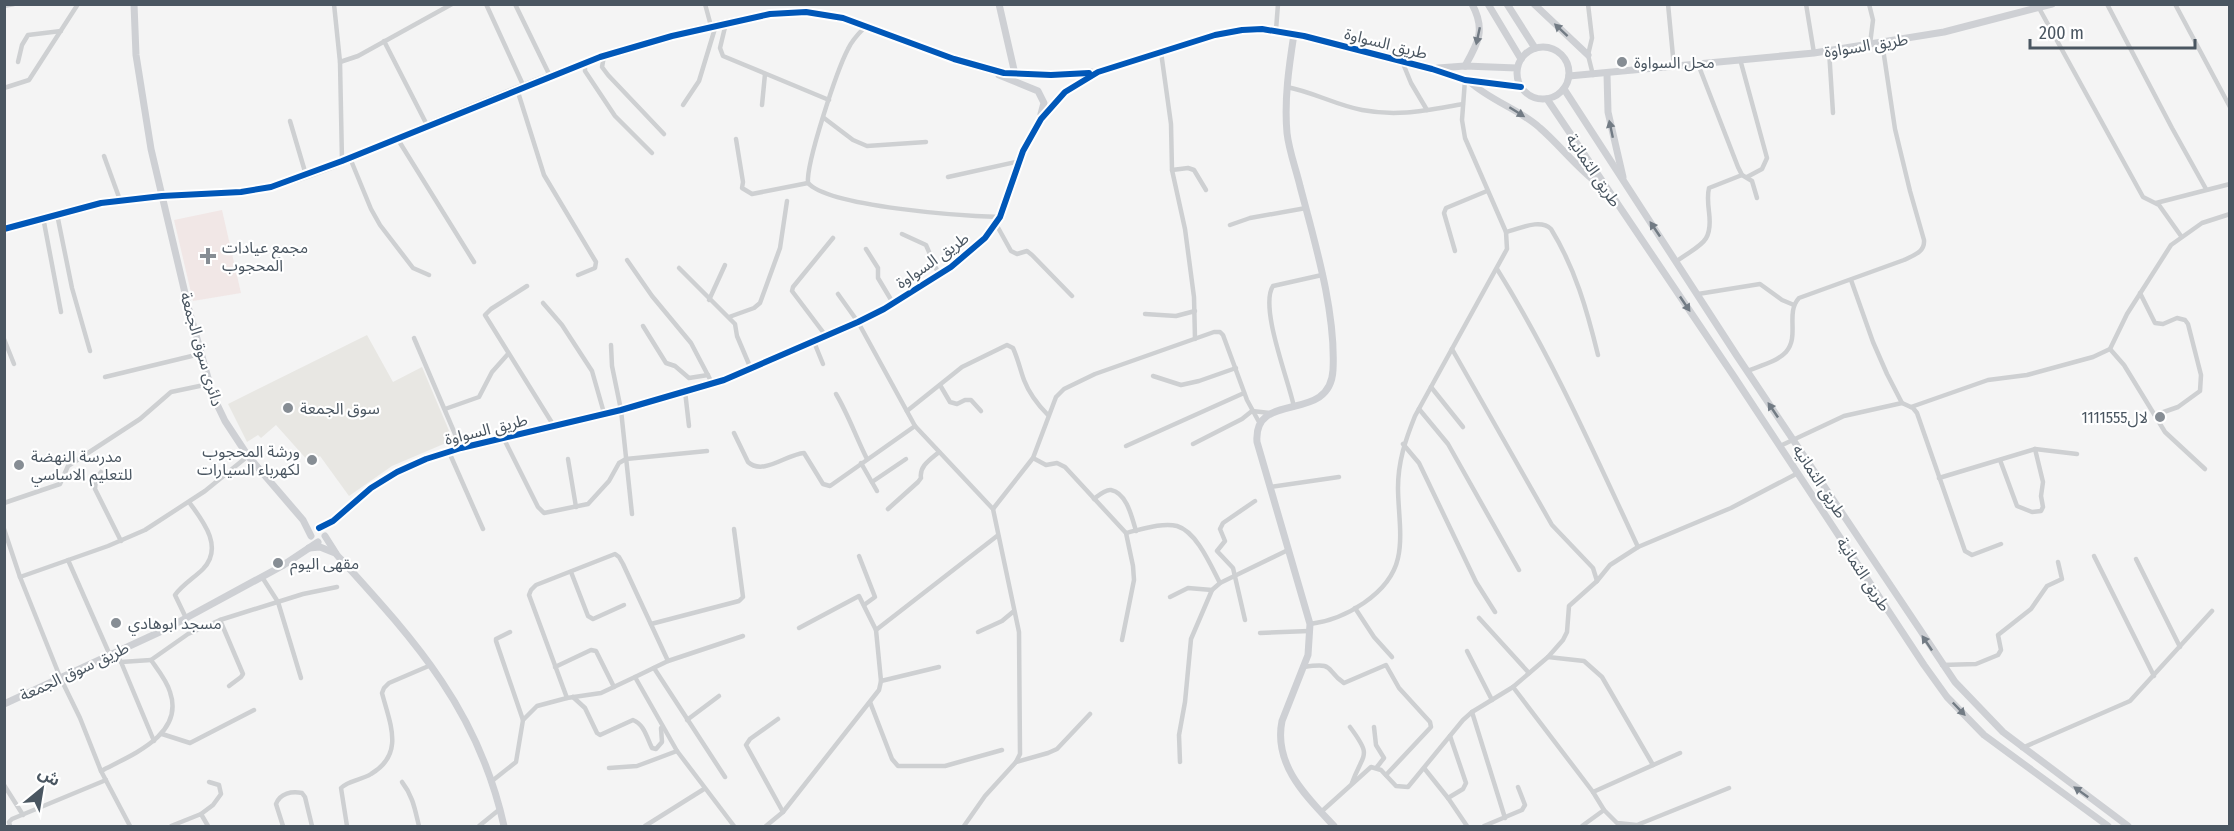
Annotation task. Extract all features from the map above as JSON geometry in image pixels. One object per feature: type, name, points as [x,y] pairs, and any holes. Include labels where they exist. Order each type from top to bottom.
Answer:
[{"type":"street","points":[[4,6],[14,4]]},
{"type":"street","points":[[4,88],[29,80],[78,4]]},
{"type":"street","points":[[334,4],[340,62],[342,161]]},
{"type":"street","points":[[340,62],[452,4]]},
{"type":"street","points":[[486,4],[521,88],[544,175],[596,262],[594,268],[578,275]]},
{"type":"street","points":[[515,4],[550,76]]},
{"type":"street","points":[[683,105],[699,81],[714,26],[705,4]]},
{"type":"street","points":[[999,4],[1015,74]]},
{"type":"street","points":[[1276,30],[1278,4]]},
{"type":"street","points":[[1465,66],[1477,44],[1480,26],[1472,4]]},
{"type":"street","points":[[1488,4],[1521,58]]},
{"type":"street","points":[[1506,4],[1534,48]]},
{"type":"street","points":[[1534,4],[1588,55]]},
{"type":"street","points":[[1588,4],[1592,38],[1588,55],[1593,75]]},
{"type":"street","points":[[1668,4],[1674,67]]},
{"type":"street","points":[[1806,4],[1814,53]]},
{"type":"street","points":[[1869,4],[1873,20],[1870,44]]},
{"type":"street","name":"طريق السواوة","points":[[1569,76],[1814,53],[1944,32],[2052,4]]},
{"type":"street","points":[[2107,4],[2206,189]]},
{"type":"street","points":[[2175,4],[2229,107]]},
{"type":"street","name":"دائرى سوق الجمعة","points":[[135,5],[140,85],[151,149],[209,384],[217,407],[248,456],[298,513]]},
{"type":"street","points":[[2039,8],[2141,194],[2146,200],[2156,203],[2162,209],[2181,237]]},
{"type":"street","points":[[5,227],[120,200],[258,189],[306,175],[604,56],[714,26],[770,14],[806,12],[843,18],[983,68],[1038,91],[1044,103],[1039,121]]},
{"type":"street","points":[[726,23],[720,52],[723,56],[829,100]]},
{"type":"street","points":[[865,27],[848,48],[829,100],[807,179],[808,183],[812,188],[828,195],[940,214],[998,221],[1011,251],[1017,254],[1028,251],[1072,296]]},
{"type":"street","name":"طريق السواوة","points":[[331,522],[384,479],[426,459],[461,448],[621,410],[712,383],[813,342],[893,303],[939,275],[978,246],[998,221],[1029,137],[1039,121],[1065,92],[1098,72],[1215,36],[1242,30],[1276,30],[1402,61],[1466,80],[1521,87]]},
{"type":"street","points":[[18,63],[22,45],[28,35],[61,31]]},
{"type":"street","points":[[1193,444],[1242,419],[1252,411],[1270,413],[1309,404],[1321,396],[1332,377],[1330,326],[1322,275],[1287,134],[1287,87],[1294,34]]},
{"type":"street","points":[[384,41],[427,125]]},
{"type":"street","points":[[1747,371],[1787,351],[1792,339],[1794,305],[1799,298],[1913,256],[1922,249],[1924,244],[1895,129],[1882,42]]},
{"type":"street","points":[[1548,47],[1560,53],[1568,63],[1569,76],[1564,89],[1554,97],[1547,99],[1532,97],[1521,87],[1517,68],[1521,58],[1534,48],[1548,47]]},
{"type":"street","points":[[1829,50],[1833,113]]},
{"type":"street","points":[[1161,52],[1171,124],[1172,170],[1185,230],[1195,310],[1195,339]]},
{"type":"street","points":[[604,56],[602,67],[608,75],[664,134]]},
{"type":"street","points":[[1677,261],[1709,236],[1711,225],[1709,188],[1762,169],[1767,158],[1740,59]]},
{"type":"street","points":[[1402,61],[1411,83],[1427,110]]},
{"type":"street","points":[[585,63],[585,71],[615,116],[652,153]]},
{"type":"street","points":[[1698,64],[1744,176],[1752,181],[1757,198]]},
{"type":"street","points":[[1432,69],[1465,66],[1517,68]]},
{"type":"street","points":[[983,68],[1015,74],[1052,75],[1098,72]]},
{"type":"street","points":[[762,105],[765,74]]},
{"type":"street","points":[[1607,74],[1608,112],[1625,183]]},
{"type":"street","points":[[1260,633],[1310,628],[1355,608],[1384,584],[1398,558],[1399,469],[1403,444],[1419,409],[1497,269],[1508,244],[1506,232],[1465,138],[1463,104],[1466,80],[1539,126],[1590,178],[1608,191]]},
{"type":"street","points":[[1287,87],[1310,92],[1362,110],[1404,114],[1463,104]]},
{"type":"street","name":"طريق الثمانيه","points":[[1564,89],[1942,665],[1970,699],[2022,748],[2128,826]]},
{"type":"street","name":"طريق الثمانية","points":[[1547,99],[1947,697],[2000,748],[2108,826]]},
{"type":"street","points":[[824,118],[853,140],[867,146],[926,142]]},
{"type":"street","points":[[290,121],[306,175]]},
{"type":"street","points":[[397,138],[474,262]]},
{"type":"street","points":[[736,139],[743,182],[742,189],[746,192],[752,195],[808,183]]},
{"type":"street","points":[[104,156],[120,200]]},
{"type":"street","points":[[350,158],[380,225],[413,268],[429,275]]},
{"type":"street","points":[[948,177],[1020,161]]},
{"type":"street","points":[[1172,170],[1188,168],[1194,170],[1206,190]]},
{"type":"street","points":[[2156,203],[2229,184]]},
{"type":"street","points":[[1455,252],[1444,213],[1446,208],[1487,191]]},
{"type":"street","points":[[729,317],[754,308],[760,303],[780,248],[787,201]]},
{"type":"street","points":[[1230,225],[1251,218],[1306,208]]},
{"type":"street","points":[[57,214],[72,288],[90,351]]},
{"type":"street","points":[[1911,407],[1992,378],[2027,375],[2110,350],[2140,293],[2171,245],[2202,223],[2229,214]]},
{"type":"street","points":[[43,217],[61,312]]},
{"type":"street","points":[[1506,232],[1538,224],[1547,225],[1551,229],[1576,276],[1598,355]]},
{"type":"street","points":[[902,234],[926,245],[939,275]]},
{"type":"street","points":[[826,336],[792,291],[833,238]]},
{"type":"street","points":[[866,249],[878,267],[878,278],[893,303]]},
{"type":"street","points":[[627,260],[652,296],[691,343],[712,383]]},
{"type":"street","points":[[709,300],[725,265]]},
{"type":"street","points":[[678,268],[735,324],[737,336],[751,369]]},
{"type":"street","points":[[1497,269],[1524,312],[1548,359],[1638,547]]},
{"type":"street","points":[[1294,407],[1274,336],[1269,293],[1273,286],[1322,275]]},
{"type":"street","points":[[1851,280],[1879,357],[1902,403]]},
{"type":"street","points":[[1698,294],[1760,284],[1782,300],[1794,305]]},
{"type":"street","points":[[527,286],[485,315],[554,426]]},
{"type":"street","points":[[2140,293],[2155,323],[2163,324],[2177,318],[2185,320],[2188,324],[2201,375],[2200,391],[2196,395],[2169,411],[2155,415]]},
{"type":"street","points":[[838,294],[858,322],[915,426],[993,510],[1018,632],[1020,754],[1016,762],[985,796],[964,826]]},
{"type":"street","points":[[543,303],[562,325],[592,371],[604,413]]},
{"type":"street","points":[[1145,314],[1176,316],[1195,310]]},
{"type":"street","points":[[643,326],[666,363],[675,366],[689,378],[708,375]]},
{"type":"street","points":[[993,510],[1033,458],[1056,397],[1064,389],[1095,374],[1214,332],[1220,332],[1226,341],[1244,393],[1259,422]]},
{"type":"street","points":[[414,338],[461,448]]},
{"type":"street","points":[[4,339],[14,364]]},
{"type":"street","points":[[813,342],[823,364]]},
{"type":"street","points":[[611,345],[612,366],[621,410],[632,514]]},
{"type":"street","points":[[907,411],[973,360],[1007,345],[1014,348],[1020,362],[1023,380],[1036,402],[1048,415]]},
{"type":"street","points":[[1452,349],[1552,525],[1593,568],[1597,581]]},
{"type":"street","points":[[2110,350],[2124,365],[2170,438],[2205,469]]},
{"type":"street","points":[[105,377],[200,354]]},
{"type":"street","points":[[444,409],[479,396],[492,372],[508,354]]},
{"type":"street","points":[[1153,376],[1181,385],[1236,368]]},
{"type":"street","points":[[4,502],[60,484],[68,466],[140,419],[171,392],[209,384]]},
{"type":"street","points":[[940,385],[950,402],[957,404],[964,400],[971,400],[981,411]]},
{"type":"street","points":[[1431,387],[1463,427]]},
{"type":"street","points":[[685,392],[689,426]]},
{"type":"street","points":[[836,393],[867,459]]},
{"type":"street","points":[[1126,446],[1244,393]]},
{"type":"street","points":[[1780,446],[1844,416],[1902,403],[1917,413],[1965,551],[1972,555],[2001,544]]},
{"type":"street","points":[[1419,409],[1448,444],[1519,570]]},
{"type":"street","points":[[1270,413],[1259,422],[1257,442],[1310,628],[1308,656],[1282,721],[1281,744],[1287,767],[1294,781],[1334,826]]},
{"type":"street","points":[[734,433],[751,465],[762,466],[804,453],[823,484],[830,486],[915,426]]},
{"type":"street","points":[[504,439],[538,507],[544,513],[588,504],[609,480],[619,463],[626,459],[708,451]]},
{"type":"street","points":[[1403,444],[1419,463],[1476,582],[1495,612]]},
{"type":"street","points":[[1939,478],[2035,449],[2077,454]]},
{"type":"street","points":[[2000,460],[2017,506],[2032,512],[2041,511],[2043,482],[2035,449]]},
{"type":"street","points":[[449,452],[483,529]]},
{"type":"street","points":[[888,509],[918,482],[921,478],[922,467],[939,452]]},
{"type":"street","points":[[20,578],[145,530],[189,502],[248,456]]},
{"type":"street","points":[[1033,458],[1046,465],[1061,464],[1126,533],[1134,566],[1134,580],[1122,640]]},
{"type":"street","points":[[568,459],[576,507]]},
{"type":"street","points":[[872,482],[906,459]]},
{"type":"street","points":[[861,463],[877,491]]},
{"type":"street","points":[[101,472],[96,480],[95,489],[121,541]]},
{"type":"street","points":[[1321,812],[1371,767],[1377,767],[1396,786],[1408,787],[1472,712],[1513,687],[1548,657],[1567,632],[1569,606],[1597,581],[1610,565],[1638,547],[1731,508],[1798,473]]},
{"type":"street","points":[[1270,487],[1339,477]]},
{"type":"street","points":[[1094,499],[1112,490],[1120,495],[1127,505],[1136,531]]},
{"type":"street","points":[[1245,620],[1236,575],[1228,560],[1217,551],[1224,541],[1220,529],[1223,523],[1255,501]]},
{"type":"street","points":[[186,618],[175,595],[204,568],[212,556],[210,534],[189,502]]},
{"type":"street","points":[[298,513],[319,528]]},
{"type":"street","points":[[298,513],[432,664],[469,726],[492,781],[504,826]]},
{"type":"street","points":[[318,538],[312,530],[331,522]]},
{"type":"street","points":[[303,551],[331,522]]},
{"type":"street","points":[[331,522],[329,538],[334,552]]},
{"type":"street","points":[[1126,533],[1174,526],[1184,530],[1203,551],[1220,583]]},
{"type":"street","points":[[318,538],[319,528]]},
{"type":"street","points":[[4,529],[7,544],[60,677],[80,718],[101,771],[130,826]]},
{"type":"street","points":[[651,624],[739,601],[743,597],[734,529]]},
{"type":"street","points":[[876,630],[997,536]]},
{"type":"street","points":[[303,551],[320,547],[334,552]]},
{"type":"street","points":[[1180,762],[1179,735],[1185,702],[1191,639],[1212,590],[1220,583],[1288,550]]},
{"type":"street","name":"طريق سوق الجمعة","points":[[4,704],[186,618],[262,577],[303,551]]},
{"type":"street","points":[[661,726],[662,742],[656,749],[652,748],[637,721],[633,720],[600,735],[597,733],[585,708],[570,698],[555,667],[529,595],[531,590],[536,585],[615,554],[619,557],[668,661]]},
{"type":"street","points":[[859,555],[875,597],[864,605]]},
{"type":"street","points":[[2094,556],[2154,676]]},
{"type":"street","points":[[2136,559],[2180,646]]},
{"type":"street","points":[[68,560],[109,653],[121,662],[154,741]]},
{"type":"street","points":[[1942,665],[1976,664],[1998,655],[2001,650],[1997,638],[2002,630],[2031,609],[2047,586],[2062,579],[2058,562]]},
{"type":"street","points":[[571,572],[588,616],[593,620],[624,605]]},
{"type":"street","points":[[262,577],[278,602],[301,678]]},
{"type":"street","points":[[121,662],[151,660],[188,634],[220,621],[278,602],[336,587]]},
{"type":"street","points":[[1170,597],[1188,588],[1212,590]]},
{"type":"street","points":[[766,826],[783,812],[879,690],[881,681],[876,630],[859,596],[799,628]]},
{"type":"street","points":[[1355,608],[1374,637],[1392,657]]},
{"type":"street","points":[[978,632],[1002,621],[1014,611]]},
{"type":"street","points":[[2022,748],[2126,704],[2135,697],[2212,611]]},
{"type":"street","points":[[1479,618],[1529,673]]},
{"type":"street","points":[[220,621],[243,674],[229,686]]},
{"type":"street","points":[[492,781],[516,762],[523,720],[496,641],[510,632]]},
{"type":"street","points":[[523,720],[537,706],[601,693],[668,661],[743,636]]},
{"type":"street","points":[[555,667],[591,650],[596,651],[614,687]]},
{"type":"street","points":[[1467,651],[1492,700]]},
{"type":"street","points":[[1548,657],[1575,658],[1584,661],[1602,677],[1653,765]]},
{"type":"street","points":[[101,771],[154,741],[162,734],[171,717],[173,705],[170,691],[151,660]]},
{"type":"street","points":[[347,826],[341,788],[370,775],[382,766],[391,754],[392,731],[382,693],[384,688],[389,683],[432,664]]},
{"type":"street","points":[[1304,667],[1319,664],[1327,666],[1344,682],[1386,665],[1398,688],[1430,722],[1431,727],[1386,775]]},
{"type":"street","points":[[881,681],[939,667]]},
{"type":"street","points":[[654,668],[725,777]]},
{"type":"street","points":[[635,677],[676,751],[734,826]]},
{"type":"street","points":[[1513,687],[1593,792],[1604,810],[1617,823],[1637,825],[1729,789]]},
{"type":"street","points":[[687,720],[719,696]]},
{"type":"street","points":[[870,702],[892,759],[898,766],[945,766],[1002,750]]},
{"type":"street","points":[[162,734],[185,742],[195,741],[254,710]]},
{"type":"street","points":[[1472,712],[1505,818]]},
{"type":"street","points":[[1016,762],[1057,749],[1090,714]]},
{"type":"street","points":[[778,719],[750,739],[746,745],[783,812]]},
{"type":"street","points":[[1374,726],[1376,745],[1384,758],[1377,767]]},
{"type":"street","points":[[1350,727],[1363,744],[1365,752],[1365,758],[1351,785]]},
{"type":"street","points":[[1448,798],[1463,789],[1466,783],[1450,736]]},
{"type":"street","points":[[609,768],[642,765],[676,751]]},
{"type":"street","points":[[1593,792],[1680,753]]},
{"type":"street","points":[[1424,768],[1467,826]]},
{"type":"street","points":[[10,826],[10,820],[106,780]]},
{"type":"street","points":[[171,826],[201,814],[213,805],[221,794],[219,785],[209,782]]},
{"type":"street","points":[[402,782],[413,801],[419,826]]},
{"type":"street","points":[[4,785],[23,815]]},
{"type":"street","points":[[1484,826],[1524,808],[1518,787]]},
{"type":"street","points":[[645,826],[704,789]]},
{"type":"street","points":[[283,826],[276,804],[280,796],[292,792],[302,793],[305,797],[312,826]]},
{"type":"street","points":[[479,826],[500,809]]},
{"type":"street","points":[[1582,826],[1604,810]]},
{"type":"street","points":[[201,814],[208,826]]},
{"type":"shaded area","name":"مجمع عيادات المحجوب","points":[[222,210],[241,293],[193,301],[174,220]]},
{"type":"shaded area","points":[[367,335],[393,382],[422,367],[453,440],[392,466],[349,496],[320,456],[310,463],[276,425],[261,438],[258,435],[247,442],[228,404]]},
{"type":"cycle path","points":[[4,229],[101,203],[162,196],[241,192],[271,187],[342,161],[600,57],[672,36],[770,14],[806,12],[843,18],[954,59],[1004,73],[1051,75],[1089,73]]},
{"type":"cycle path","points":[[319,528],[333,521],[371,488],[397,472],[426,459],[461,448],[621,410],[724,380],[884,309],[951,267],[985,238],[1000,217],[1023,151],[1041,119],[1065,92],[1098,72],[1215,35],[1262,29],[1304,36],[1432,69],[1465,80],[1521,87]]},
{"type":"place","name":"محل السواوة","points":[[1622,62]]},
{"type":"place","name":"مجمع عيادات المحجوب","points":[[208,256]]},
{"type":"place","name":"سوق الجمعة","points":[[288,408]]},
{"type":"place","name":"1111555لال","points":[[2160,417]]},
{"type":"place","name":"ورشة المحجوب لكهرباء السيارات","points":[[312,460]]},
{"type":"place","name":"مدرسة النهضة للتعليم الاساسي","points":[[19,465]]},
{"type":"place","name":"مقهى اليوم","points":[[278,563]]},
{"type":"place","name":"مسجد ابوهادي","points":[[116,623]]}]
